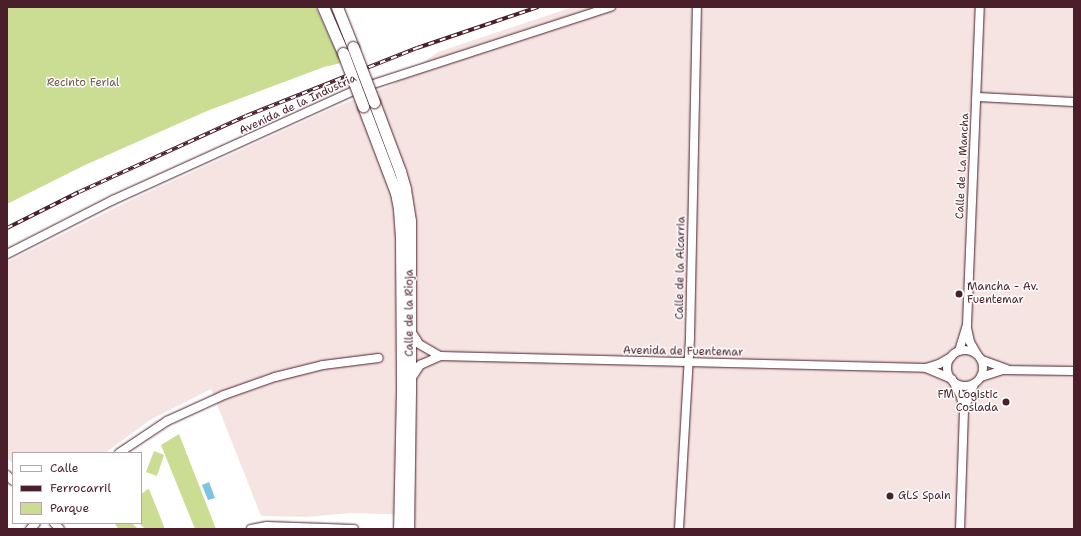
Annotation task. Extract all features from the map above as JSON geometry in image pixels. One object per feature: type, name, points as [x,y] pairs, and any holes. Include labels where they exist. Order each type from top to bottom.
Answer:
[{"type":"main road","name":"Calle de la Rioja","points":[[323,7],[343,53],[396,193],[399,209],[401,238],[402,390],[399,529]]},
{"type":"main road","name":"Calle de la Rioja","points":[[337,7],[400,171],[408,205],[410,329],[408,529]]},
{"type":"street","name":"Avenida de la Industria","points":[[7,254],[113,200],[358,89],[611,7]]},
{"type":"street","name":"Calle de la Alcarria","points":[[679,529],[689,364],[697,7]]},
{"type":"street","name":"Calle de La Mancha","points":[[979,357],[970,342],[967,325],[978,97],[980,7]]},
{"type":"street","points":[[978,97],[1074,102]]},
{"type":"street","name":"Calle de La Mancha","points":[[956,353],[967,325]]},
{"type":"street","name":"Avenida de Fuentemar","points":[[410,329],[419,344],[440,356]]},
{"type":"street","points":[[960,529],[964,410],[961,397],[952,380],[948,367],[956,353],[969,350],[979,357],[1014,370]]},
{"type":"street","name":"Avenida de Fuentemar","points":[[410,382],[420,365],[440,356],[689,364],[926,368],[939,364],[956,353]]},
{"type":"street","points":[[964,410],[974,384],[980,377],[983,369],[979,357]]},
{"type":"street","points":[[120,452],[167,421],[238,390],[275,376],[323,365],[379,358]]},
{"type":"street","name":"Avenida de Fuentemar","points":[[926,368],[952,380]]},
{"type":"street","points":[[980,377],[1002,370],[1074,371]]},
{"type":"street","points":[[952,380],[963,385],[974,384]]},
{"type":"street","points":[[250,529],[267,526],[354,529]]},
{"type":"shaded area","points":[[573,7],[1074,7],[1074,529],[415,529],[415,515],[350,513],[307,517],[261,516],[211,389],[150,420],[106,452],[12,452],[12,463],[7,458],[7,262],[129,201],[333,108],[392,85],[438,52]]},
{"type":"green space","name":"Recinto Ferial","points":[[7,7],[316,7],[341,63],[324,67],[207,111],[85,165],[7,204]]},
{"type":"green space","points":[[179,434],[216,529],[195,529],[161,445]]},
{"type":"green space","points":[[154,451],[164,455],[157,476],[146,472]]},
{"type":"green space","points":[[149,489],[165,529],[145,529],[140,524],[142,524],[142,493]]},
{"type":"green space","points":[[115,524],[133,524],[138,529],[119,529]]},
{"type":"water","points":[[209,482],[215,498],[208,500],[202,485]]},
{"type":"railway","points":[[7,228],[79,192],[246,116],[417,48],[538,7]]},
{"type":"place","name":"Mancha - Av. Fuentemar","points":[[959,294]]},
{"type":"place","name":"FM Logistic Coslada","points":[[1006,402]]},
{"type":"place","name":"GLS Spain","points":[[890,496]]}]
